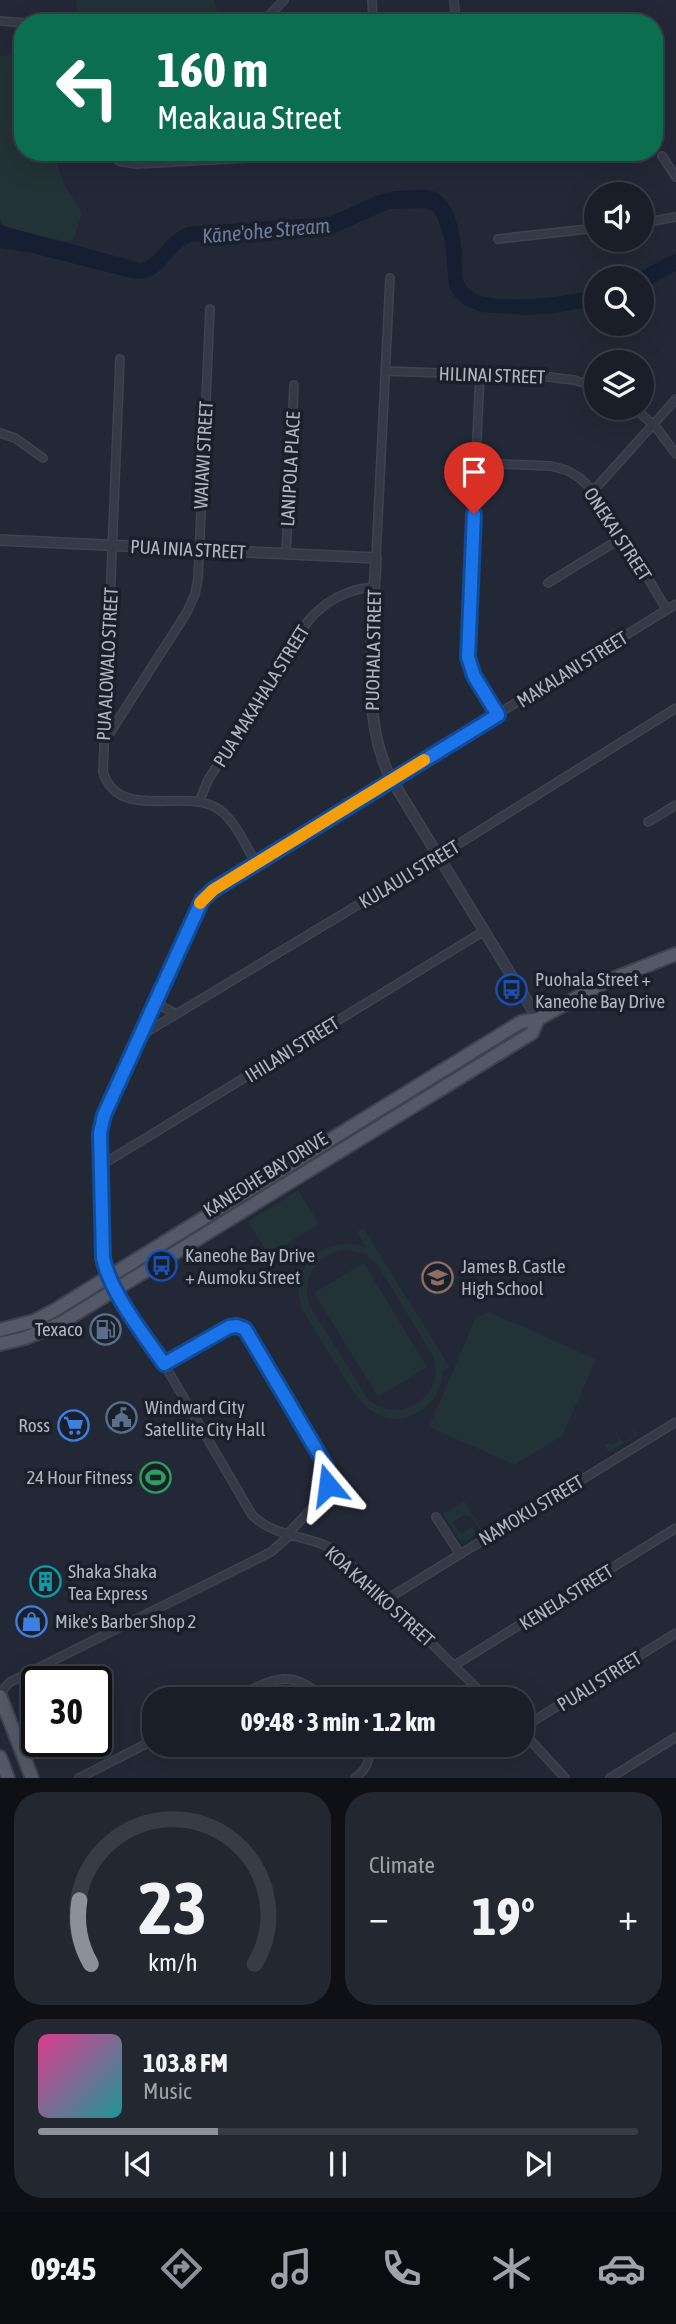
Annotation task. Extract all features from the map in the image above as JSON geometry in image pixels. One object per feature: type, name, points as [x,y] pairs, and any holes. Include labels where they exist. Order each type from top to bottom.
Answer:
[{"type":"main road","name":"KANEOHE BAY DRIVE","points":[[0,1330],[45,1316],[524,1020],[538,1019],[605,982],[676,954]]},
{"type":"main road","name":"KANEOHE BAY DRIVE","points":[[0,1344],[50,1329],[532,1033],[538,1019]]},
{"type":"main road","points":[[445,1069],[452,1081]]},
{"type":"main road","points":[[109,1277],[116,1289]]},
{"type":"main road","points":[[0,1694],[32,1778]]},
{"type":"main road","points":[[0,1719],[24,1758]]},
{"type":"main road","points":[[0,1757],[8,1778]]},
{"type":"street","points":[[271,14],[284,0]]},
{"type":"street","points":[[663,158],[676,177]]},
{"type":"street","points":[[119,161],[136,164],[183,161]]},
{"type":"street","points":[[654,221],[676,217]]},
{"type":"street","points":[[498,239],[584,229]]},
{"type":"street","name":"PUOHALA STREET","points":[[390,278],[376,558],[372,718],[379,753],[392,780],[538,1019]]},
{"type":"street","name":"WAIAWI STREET","points":[[103,743],[190,607],[197,587],[209,309]]},
{"type":"street","name":"PUA ALOWALO STREET","points":[[120,359],[102,766],[105,778],[111,788],[120,795],[136,800],[199,802],[211,805],[226,815],[256,863]]},
{"type":"street","name":"HILINAI STREET","points":[[386,371],[561,378],[584,384]]},
{"type":"street","points":[[480,374],[467,650],[474,676],[498,715]]},
{"type":"street","name":"LANIPOLA PLACE","points":[[286,554],[294,385]]},
{"type":"street","points":[[594,490],[676,399]]},
{"type":"street","points":[[648,420],[676,454]]},
{"type":"street","points":[[0,433],[15,438],[43,458]]},
{"type":"street","name":"ONEKAI STREET","points":[[477,463],[551,466],[573,474],[594,490],[667,610]]},
{"type":"street","points":[[548,583],[623,537]]},
{"type":"street","name":"PUA INIA STREET","points":[[0,540],[376,558]]},
{"type":"street","name":"PUA MAKAHALA STREET","points":[[199,802],[208,780],[308,621],[324,606],[349,591],[375,587]]},
{"type":"street","name":"MAKALANI STREET","points":[[109,1277],[102,1252],[99,1141],[102,1124],[202,900],[256,863],[676,604]]},
{"type":"street","name":"KULAULI STREET","points":[[140,1036],[676,708]]},
{"type":"street","points":[[648,822],[676,805]]},
{"type":"street","name":"IHILANI STREET","points":[[100,1166],[484,931]]},
{"type":"street","points":[[157,997],[163,1007],[176,1014]]},
{"type":"street","name":"KOA KAHIKO STREET","points":[[116,1289],[164,1364],[249,1511],[263,1524],[288,1535],[315,1540],[332,1548],[476,1687]]},
{"type":"street","points":[[0,1694],[10,1682],[271,1552],[323,1492],[329,1476],[326,1466],[248,1332],[237,1326],[229,1327],[164,1364]]},
{"type":"street","name":"NAMOKU STREET","points":[[387,1599],[676,1422]]},
{"type":"street","points":[[436,1517],[460,1554]]},
{"type":"street","name":"KENELA STREET","points":[[455,1665],[676,1528]]},
{"type":"street","name":"PUALI STREET","points":[[534,1722],[676,1633]]},
{"type":"street","points":[[257,1687],[284,1678],[309,1687]]},
{"type":"street","points":[[610,1778],[676,1737]]},
{"type":"street","points":[[534,1743],[565,1778]]},
{"type":"street","points":[[79,1778],[142,1746]]},
{"type":"street","points":[[355,1778],[365,1770],[368,1757]]},
{"type":"shaded area","points":[[76,0],[214,0],[218,14],[77,14]]},
{"type":"shaded area","points":[[14,53],[14,161],[56,161],[64,184],[82,213],[73,242],[5,231],[0,217],[0,57]]},
{"type":"shaded area","points":[[298,1190],[319,1224],[269,1255],[248,1222]]},
{"type":"shaded area","points":[[363,1228],[450,1367],[443,1371],[433,1400],[419,1412],[404,1418],[391,1419],[379,1415],[359,1399],[304,1313],[299,1297],[299,1283],[304,1270],[323,1250],[350,1244],[366,1247],[357,1232]],"holes":[[[345,1250],[363,1253],[377,1264],[433,1356],[433,1384],[417,1403],[405,1408],[379,1406],[367,1398],[309,1304],[309,1276],[319,1261]]]},
{"type":"shaded area","points":[[364,1263],[427,1367],[378,1397],[314,1293]]},
{"type":"shaded area","points":[[489,1312],[596,1359],[563,1435],[515,1465],[429,1427],[476,1317]]},
{"type":"shaded area","points":[[612,1425],[621,1440],[625,1441],[635,1435],[634,1429],[638,1435],[609,1452],[604,1445],[611,1445],[619,1440]]},
{"type":"shaded area","points":[[464,1501],[482,1530],[480,1532],[471,1515],[468,1517],[465,1514],[453,1522],[461,1535],[472,1526],[476,1534],[465,1541],[459,1539],[443,1514]]},
{"type":"water","name":"Kāne'ohe Stream","points":[[422,190],[433,191],[443,198],[453,212],[459,230],[463,280],[476,294],[509,300],[584,292],[584,308],[527,315],[482,312],[464,305],[454,296],[449,286],[445,241],[438,219],[434,212],[426,208],[389,209],[333,234],[191,242],[158,272],[142,278],[131,278],[28,252],[0,248],[0,225],[141,263],[153,257],[173,236],[187,227],[329,217],[378,195]]},
{"type":"water","points":[[676,253],[676,271],[654,283],[654,266],[651,266]]},
{"type":"slow traffic","points":[[200,903],[213,890],[424,760]]},
{"type":"place","name":"Puohala Street + Kaneohe Bay Drive","points":[[512,990]]},
{"type":"place","name":"Kaneohe Bay Drive + Aumoku Street","points":[[162,1266]]},
{"type":"place","name":"James B. Castle High School","points":[[438,1277]]},
{"type":"place","name":"Texaco","points":[[106,1329]]},
{"type":"place","name":"Windward City Satellite City Hall","points":[[122,1418]]},
{"type":"place","name":"Ross","points":[[73,1425]]},
{"type":"place","name":"24 Hour Fitness","points":[[156,1477]]},
{"type":"place","name":"Shaka Shaka Tea Express","points":[[45,1582]]},
{"type":"place","name":"Mike's Barber Shop 2","points":[[32,1621]]},
{"type":"route","points":[[328,1485],[326,1466],[245,1329],[229,1327],[164,1364],[138,1325],[109,1277],[103,1258],[100,1133],[104,1115],[202,900],[213,890],[498,715],[474,676],[468,657],[474,514]]}]
